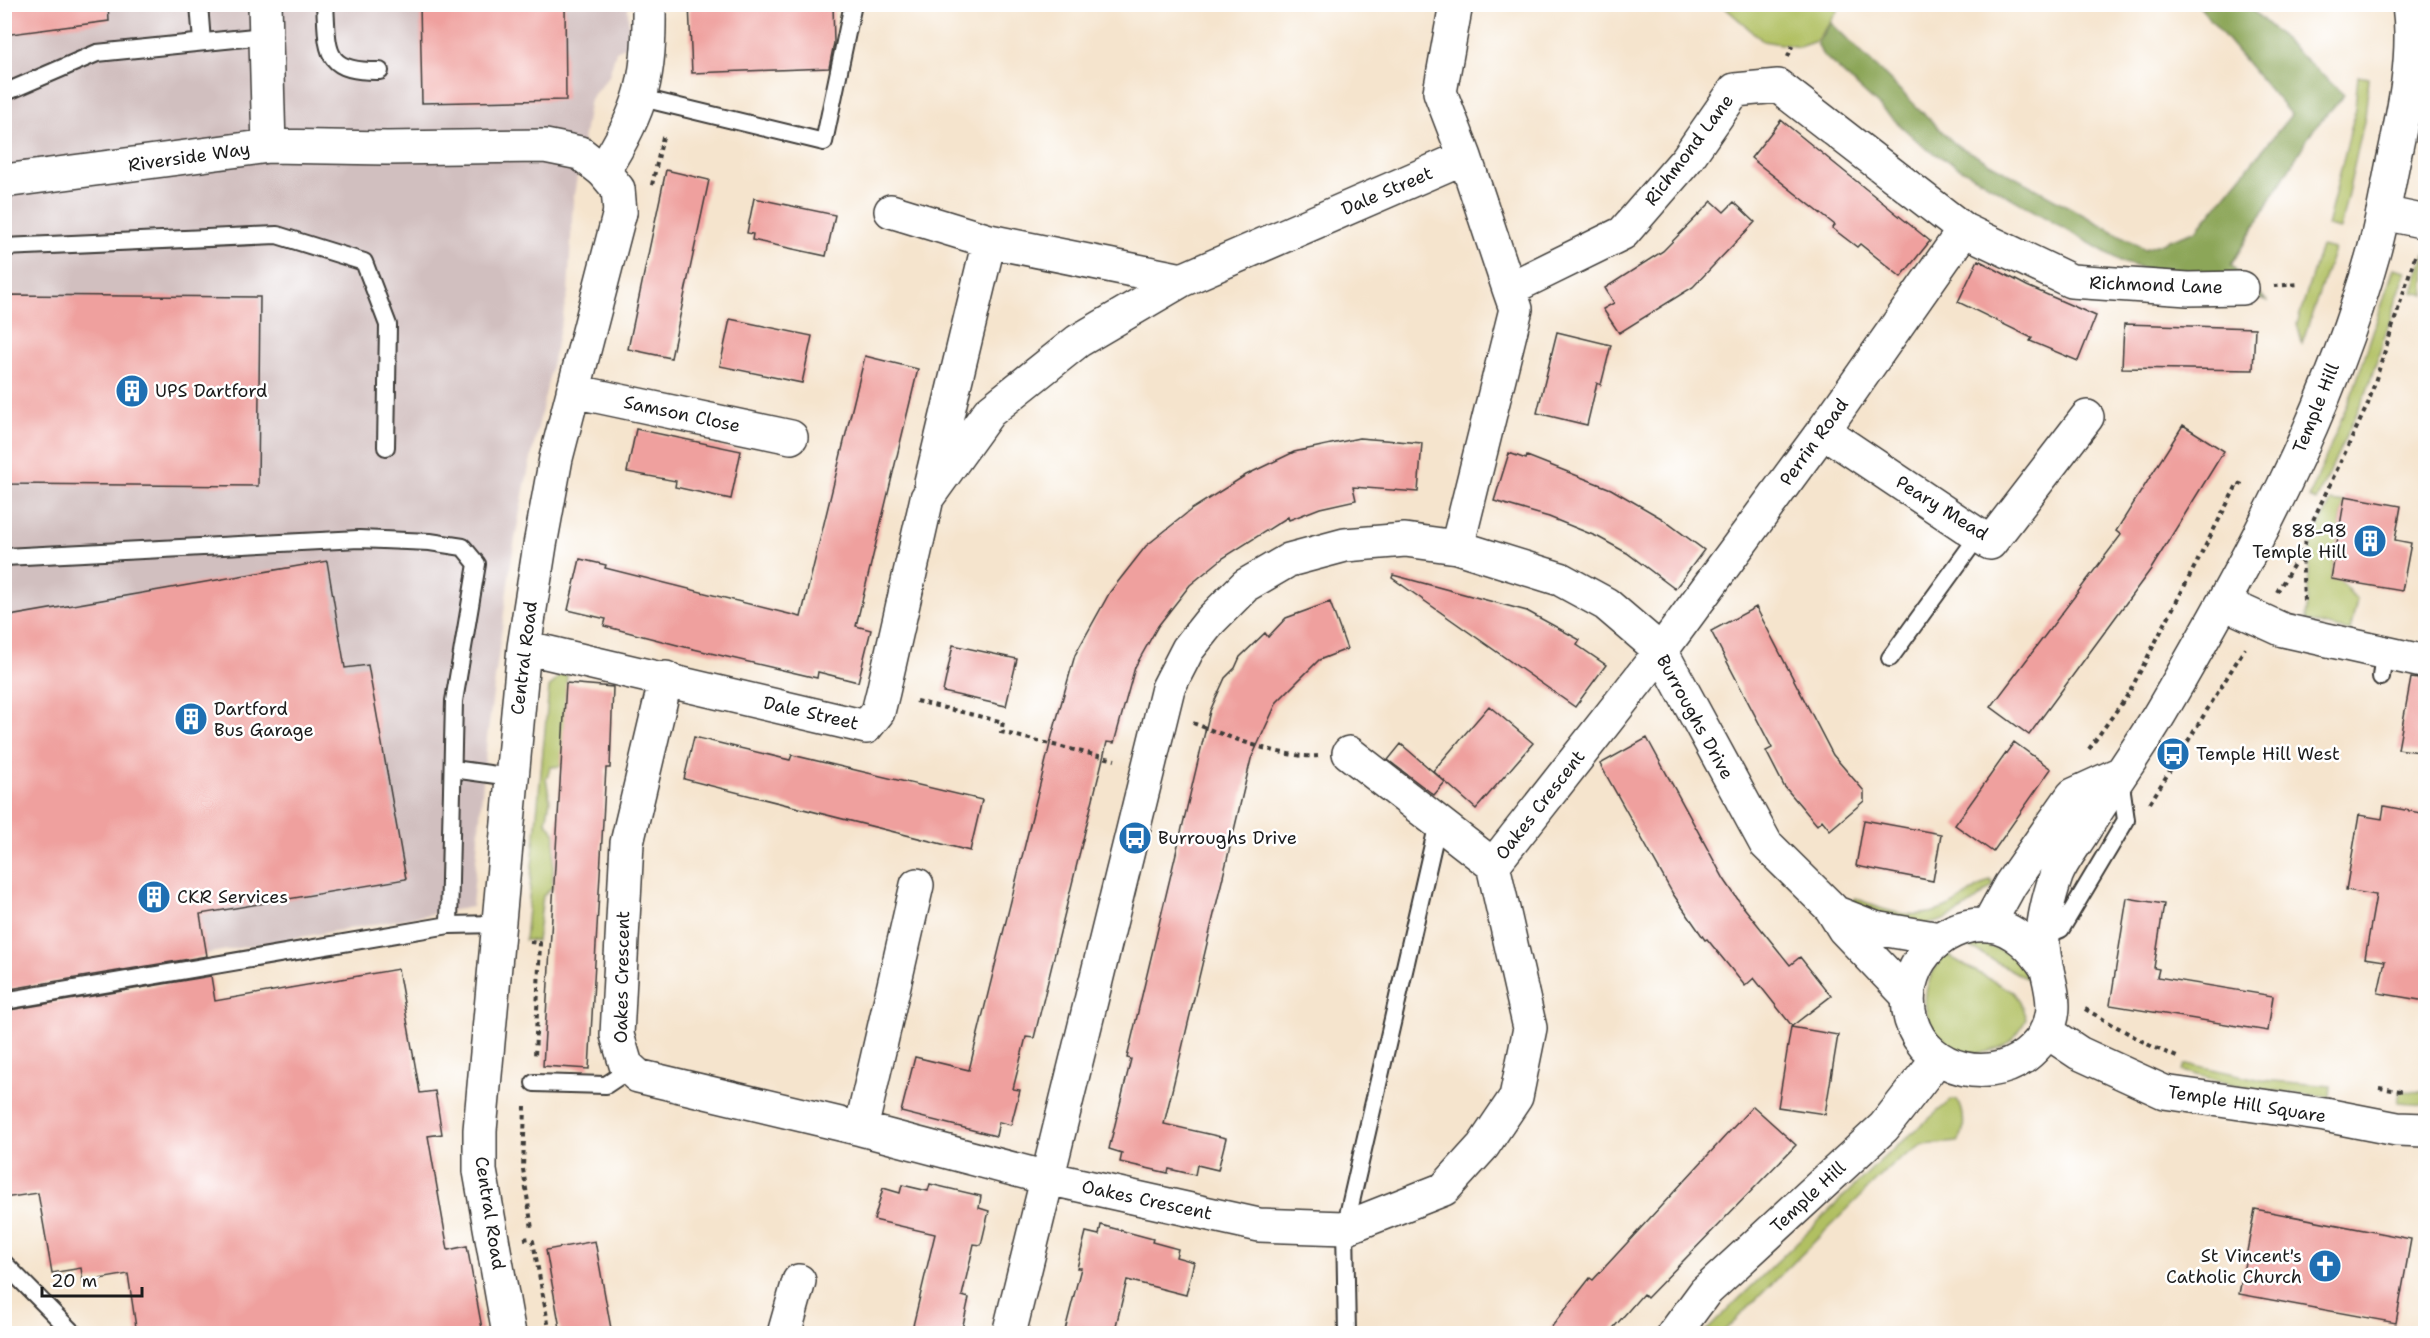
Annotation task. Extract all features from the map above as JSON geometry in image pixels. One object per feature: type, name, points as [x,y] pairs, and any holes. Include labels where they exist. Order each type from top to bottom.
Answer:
[{"type":"street","points":[[269,146],[387,148],[545,146],[580,153],[603,171],[642,98],[649,42],[649,4]]},
{"type":"street","points":[[1456,4],[1440,92],[1465,157],[1516,309],[1457,547]]},
{"type":"street","name":"Temple Hill","points":[[2047,969],[2037,953],[2017,936],[1988,925],[1959,930],[1940,939],[1918,962],[1911,976],[1908,996],[1911,1019],[1918,1036],[1938,1058],[1954,1067],[1972,1071],[1996,1070],[2018,1062],[2035,1048],[2046,1031],[2053,1003],[2042,937],[2057,872],[2146,736],[2224,603],[2277,501],[2322,397],[2361,293],[2383,213],[2405,105],[2409,51],[2409,4]]},
{"type":"street","name":"Riverside Way","points":[[4,181],[269,146],[264,20]]},
{"type":"street","name":"Richmond Lane","points":[[1509,289],[1623,233],[1687,159],[1735,90],[1778,86],[1964,231],[2071,281],[2188,289],[2242,288]]},
{"type":"street","name":"Dale Street","points":[[927,498],[988,412],[1078,341],[1182,280],[1465,157]]},
{"type":"street","name":"Central Road","points":[[509,1334],[480,1171],[482,1085],[524,647],[543,524],[573,392],[620,212],[618,189],[603,171]]},
{"type":"street","points":[[891,211],[989,242],[1182,280]]},
{"type":"street","points":[[2383,213],[2424,222]]},
{"type":"street","name":"Perrin Road","points":[[1661,651],[1823,430],[1964,231]]},
{"type":"street","name":"Dale Street","points":[[524,647],[666,678],[866,728],[878,712],[989,242]]},
{"type":"street","name":"Samson Close","points":[[573,392],[790,437]]},
{"type":"street","name":"Peary Mead","points":[[1823,430],[1990,543],[2087,417]]},
{"type":"street","name":"Burroughs Drive","points":[[1009,1334],[1168,688],[1188,649],[1212,620],[1246,585],[1289,560],[1345,545],[1405,540],[1457,547],[1560,579],[1606,604],[1661,651],[1766,844],[1834,912],[1844,929],[1908,996]]},
{"type":"street","points":[[2224,603],[2283,630],[2305,635],[2382,665],[2426,662]]},
{"type":"street","name":"Oakes Crescent","points":[[666,678],[627,843],[617,1035],[620,1050],[630,1069],[638,1076],[861,1129],[1047,1178],[1258,1225],[1345,1228],[1444,1190],[1483,1146],[1516,1097],[1530,1028],[1492,865],[1661,651]]},
{"type":"street","points":[[1349,753],[1492,865]]},
{"type":"street","points":[[1988,925],[2010,885],[2073,795],[2119,774]]},
{"type":"street","points":[[861,1129],[917,885]]},
{"type":"street","name":"Burroughs Drive","points":[[1834,912],[1875,928],[1940,939]]},
{"type":"street","name":"Temple Hill Square","points":[[2046,1031],[2079,1053],[2164,1092],[2411,1129]]},
{"type":"street","name":"Temple Hill","points":[[1674,1334],[1705,1292],[1884,1127],[1938,1058]]},
{"type":"street","points":[[784,1334],[799,1281]]},
{"type":"lane","points":[[199,4],[202,42]]},
{"type":"lane","points":[[325,4],[327,44],[334,60],[343,68],[356,71],[380,71]]},
{"type":"lane","points":[[642,98],[824,142],[853,4]]},
{"type":"lane","points":[[4,93],[97,52],[202,42],[264,20]]},
{"type":"lane","points":[[4,247],[277,235],[364,262],[388,325],[386,447]]},
{"type":"lane","points":[[1890,658],[1979,535]]},
{"type":"lane","points":[[4,557],[359,539],[430,542],[463,547],[477,564],[454,701],[449,925]]},
{"type":"lane","points":[[453,769],[511,777]]},
{"type":"lane","points":[[1347,1334],[1345,1228],[1438,823]]},
{"type":"lane","points":[[4,1001],[449,925],[497,924]]},
{"type":"lane","points":[[534,1083],[606,1085],[630,1069]]},
{"type":"lane","points":[[4,1263],[74,1334]]},
{"type":"path","points":[[2275,595],[2302,550],[2314,518],[2368,404],[2395,324],[2424,222]]},
{"type":"path","points":[[2083,758],[2128,693],[2238,483]]},
{"type":"path","points":[[2302,550],[2305,635]]},
{"type":"path","points":[[2146,810],[2246,646]]},
{"type":"path","points":[[883,692],[1003,722],[1001,732],[1104,757]]},
{"type":"path","points":[[1205,727],[1307,757]]},
{"type":"path","points":[[2079,999],[2084,1008],[2149,1045],[2183,1059]]},
{"type":"path","points":[[2374,1088],[2400,1091],[2411,1129]]},
{"type":"path","points":[[533,1241],[550,1334]]},
{"type":"shaded area","points":[[5,5],[628,5],[629,45],[616,51],[609,76],[590,99],[573,201],[568,293],[524,490],[511,562],[487,738],[472,907],[5,989]]},
{"type":"green space","points":[[1722,5],[1839,5],[1838,11],[1816,41],[1799,47],[1763,41]]},
{"type":"green space","points":[[2198,5],[2247,5],[2344,95],[2312,131],[2231,265],[2267,301],[2124,263],[1925,148],[1822,54],[1817,43],[1831,23],[1955,144],[2145,249],[2197,230],[2291,115]]},
{"type":"green space","points":[[2358,76],[2369,78],[2365,117],[2340,229],[2327,226],[2354,116]]},
{"type":"green space","points":[[2321,246],[2334,249],[2302,343],[2297,324]]},
{"type":"green space","points":[[2426,254],[2425,295],[2413,292]]},
{"type":"green space","points":[[2394,268],[2406,271],[2367,391],[2316,501],[2309,498],[2355,386]]},
{"type":"green space","points":[[2331,501],[2344,503],[2331,579],[2339,580],[2357,600],[2350,631],[2306,621],[2311,543]]},
{"type":"green space","points":[[561,674],[567,675],[562,766],[551,767],[546,779],[550,800],[546,822],[555,832],[552,888],[543,896],[537,941],[525,940],[549,688]]},
{"type":"green space","points":[[1990,880],[1994,885],[1968,906],[1939,922],[1928,924],[1900,921],[1850,905],[1856,898],[1879,908],[1902,914],[1926,914],[1950,906]]},
{"type":"green space","points":[[1980,944],[2010,956],[2029,980],[1966,945]]},
{"type":"green space","points":[[1945,954],[2013,992],[2020,1001],[2026,1019],[2010,1041],[1990,1051],[1968,1052],[1948,1044],[1933,1029],[1926,1008],[1929,983]]},
{"type":"green space","points":[[2185,1065],[2262,1080],[2331,1086],[2330,1097],[2247,1088],[2182,1071]]},
{"type":"green space","points":[[2400,1091],[2425,1092],[2425,1105],[2398,1103]]},
{"type":"green space","points":[[1951,1100],[1957,1100],[1963,1115],[1962,1133],[1958,1142],[1922,1145],[1892,1165],[1722,1333],[1704,1333],[1881,1160]]},
{"type":"building","points":[[4,4],[108,4],[109,21],[4,35]]},
{"type":"building","points":[[420,4],[565,4],[566,100],[422,103]]},
{"type":"building","points":[[689,4],[833,4],[834,43],[829,68],[692,73]]},
{"type":"building","points":[[1781,120],[1930,241],[1901,277],[1860,244],[1857,247],[1832,228],[1835,225],[1751,158]]},
{"type":"building","points":[[666,170],[709,180],[671,358],[628,349]]},
{"type":"building","points":[[754,198],[835,215],[826,256],[752,240],[753,234],[747,233]]},
{"type":"building","points":[[1712,201],[1724,212],[1734,202],[1755,222],[1693,287],[1619,333],[1603,309],[1614,303],[1605,288],[1663,251]]},
{"type":"building","points":[[1978,260],[2027,286],[2096,316],[2078,361],[2030,341],[2032,338],[1958,302]]},
{"type":"building","name":"UPS Dartford","points":[[4,295],[260,297],[258,486],[4,484]]},
{"type":"building","points":[[730,319],[812,336],[802,383],[720,366]]},
{"type":"building","points":[[2124,324],[2255,328],[2253,370],[2122,368]]},
{"type":"building","points":[[1557,332],[1611,345],[1601,385],[1597,383],[1587,425],[1537,413]]},
{"type":"building","points":[[865,356],[918,369],[856,626],[871,630],[858,682],[818,672],[817,678],[685,647],[604,626],[606,619],[568,610],[580,559],[606,565],[605,568],[801,617]]},
{"type":"building","points":[[2183,425],[2224,451],[2151,569],[2029,735],[1991,707],[2121,535],[2116,531]]},
{"type":"building","points":[[636,429],[741,451],[731,499],[675,487],[676,481],[627,472]]},
{"type":"building","points":[[1359,438],[1422,443],[1418,492],[1353,487],[1356,500],[1320,508],[1289,520],[1288,517],[1223,558],[1190,585],[1158,626],[1135,667],[1114,743],[1107,742],[1034,1038],[1026,1037],[1013,1089],[1020,1090],[1011,1125],[999,1122],[996,1136],[901,1112],[915,1057],[969,1070],[1052,736],[1075,655],[1110,592],[1146,546],[1192,509],[1246,475],[1294,452]]},
{"type":"building","points":[[1509,453],[1526,459],[1527,456],[1611,489],[1661,518],[1704,550],[1675,589],[1627,553],[1598,537],[1549,517],[1494,501]]},
{"type":"building","name":"88-98 Temple Hill","points":[[2345,496],[2401,506],[2395,540],[2411,543],[2402,591],[2331,579]]},
{"type":"building","points":[[327,561],[345,668],[368,665],[406,879],[200,914],[207,956],[4,990],[4,617]]},
{"type":"building","points":[[1393,575],[1527,611],[1580,640],[1577,645],[1606,665],[1575,707],[1392,578]]},
{"type":"building","points":[[1330,602],[1347,649],[1319,660],[1277,702],[1251,759],[1164,1124],[1226,1138],[1218,1170],[1197,1165],[1195,1175],[1169,1169],[1168,1173],[1120,1162],[1122,1153],[1109,1149],[1131,1059],[1127,1058],[1210,711],[1225,678],[1235,668],[1240,657],[1265,633],[1268,637],[1286,618]]},
{"type":"building","points":[[1756,607],[1833,755],[1864,791],[1864,801],[1830,830],[1822,820],[1817,825],[1784,786],[1766,751],[1772,748],[1711,631]]},
{"type":"building","points":[[953,645],[1017,659],[1006,706],[943,692]]},
{"type":"building","points":[[2411,678],[2426,680],[2426,753],[2398,749]]},
{"type":"building","points":[[566,683],[613,687],[610,768],[606,768],[589,1069],[543,1066]]},
{"type":"building","points":[[1489,706],[1533,743],[1476,809],[1433,771]]},
{"type":"building","points":[[694,737],[790,760],[792,755],[982,800],[970,851],[684,779]]},
{"type":"building","points":[[1647,738],[1724,879],[1741,904],[1790,965],[1800,957],[1831,996],[1792,1026],[1754,978],[1745,986],[1707,939],[1705,940],[1673,894],[1600,764]]},
{"type":"building","points":[[2014,742],[2051,769],[1993,852],[1955,825]]},
{"type":"building","points":[[1401,744],[1445,782],[1434,795],[1388,760]]},
{"type":"building","points":[[2384,806],[2426,814],[2426,1001],[2378,993],[2385,961],[2365,958],[2376,895],[2346,890],[2359,815],[2382,819]]},
{"type":"building","points":[[1864,820],[1941,834],[1933,881],[1856,866]]},
{"type":"building","points":[[2127,898],[2164,904],[2154,968],[2159,969],[2157,977],[2273,996],[2268,1031],[2110,1005]]},
{"type":"building","points":[[398,969],[420,1093],[435,1091],[442,1134],[428,1136],[448,1250],[467,1246],[483,1334],[137,1334],[128,1274],[83,1282],[81,1268],[52,1273],[38,1193],[4,1198],[4,1011],[211,976],[215,1001]]},
{"type":"building","points":[[1791,1027],[1838,1035],[1825,1114],[1778,1107]]},
{"type":"building","points":[[1753,1106],[1796,1145],[1647,1298],[1643,1294],[1608,1334],[1546,1334],[1590,1278],[1593,1280]]},
{"type":"building","points":[[930,1184],[981,1196],[979,1208],[989,1211],[981,1245],[974,1244],[962,1296],[969,1298],[961,1334],[911,1334],[935,1234],[874,1220],[883,1188],[900,1193],[902,1185],[928,1191]]},
{"type":"building","name":"St Vincent's Catholic Church","points":[[2255,1209],[2411,1239],[2396,1323],[2239,1294]]},
{"type":"building","points":[[1101,1225],[1153,1239],[1152,1242],[1178,1249],[1176,1257],[1194,1262],[1186,1295],[1127,1280],[1114,1334],[1064,1334],[1081,1268],[1077,1268],[1086,1232],[1099,1235]]},
{"type":"building","points":[[595,1241],[612,1334],[561,1334],[546,1250]]},
{"type":"place","name":"UPS Dartford","points":[[132,391]]},
{"type":"place","name":"88-98 Temple Hill","points":[[2370,541]]},
{"type":"place","name":"Dartford Bus Garage","points":[[191,719]]},
{"type":"place","name":"Temple Hill West","points":[[2173,754]]},
{"type":"place","name":"Burroughs Drive","points":[[1135,838]]},
{"type":"place","name":"CKR Services","points":[[154,897]]},
{"type":"place","name":"St Vincent's Catholic Church","points":[[2325,1266]]}]
